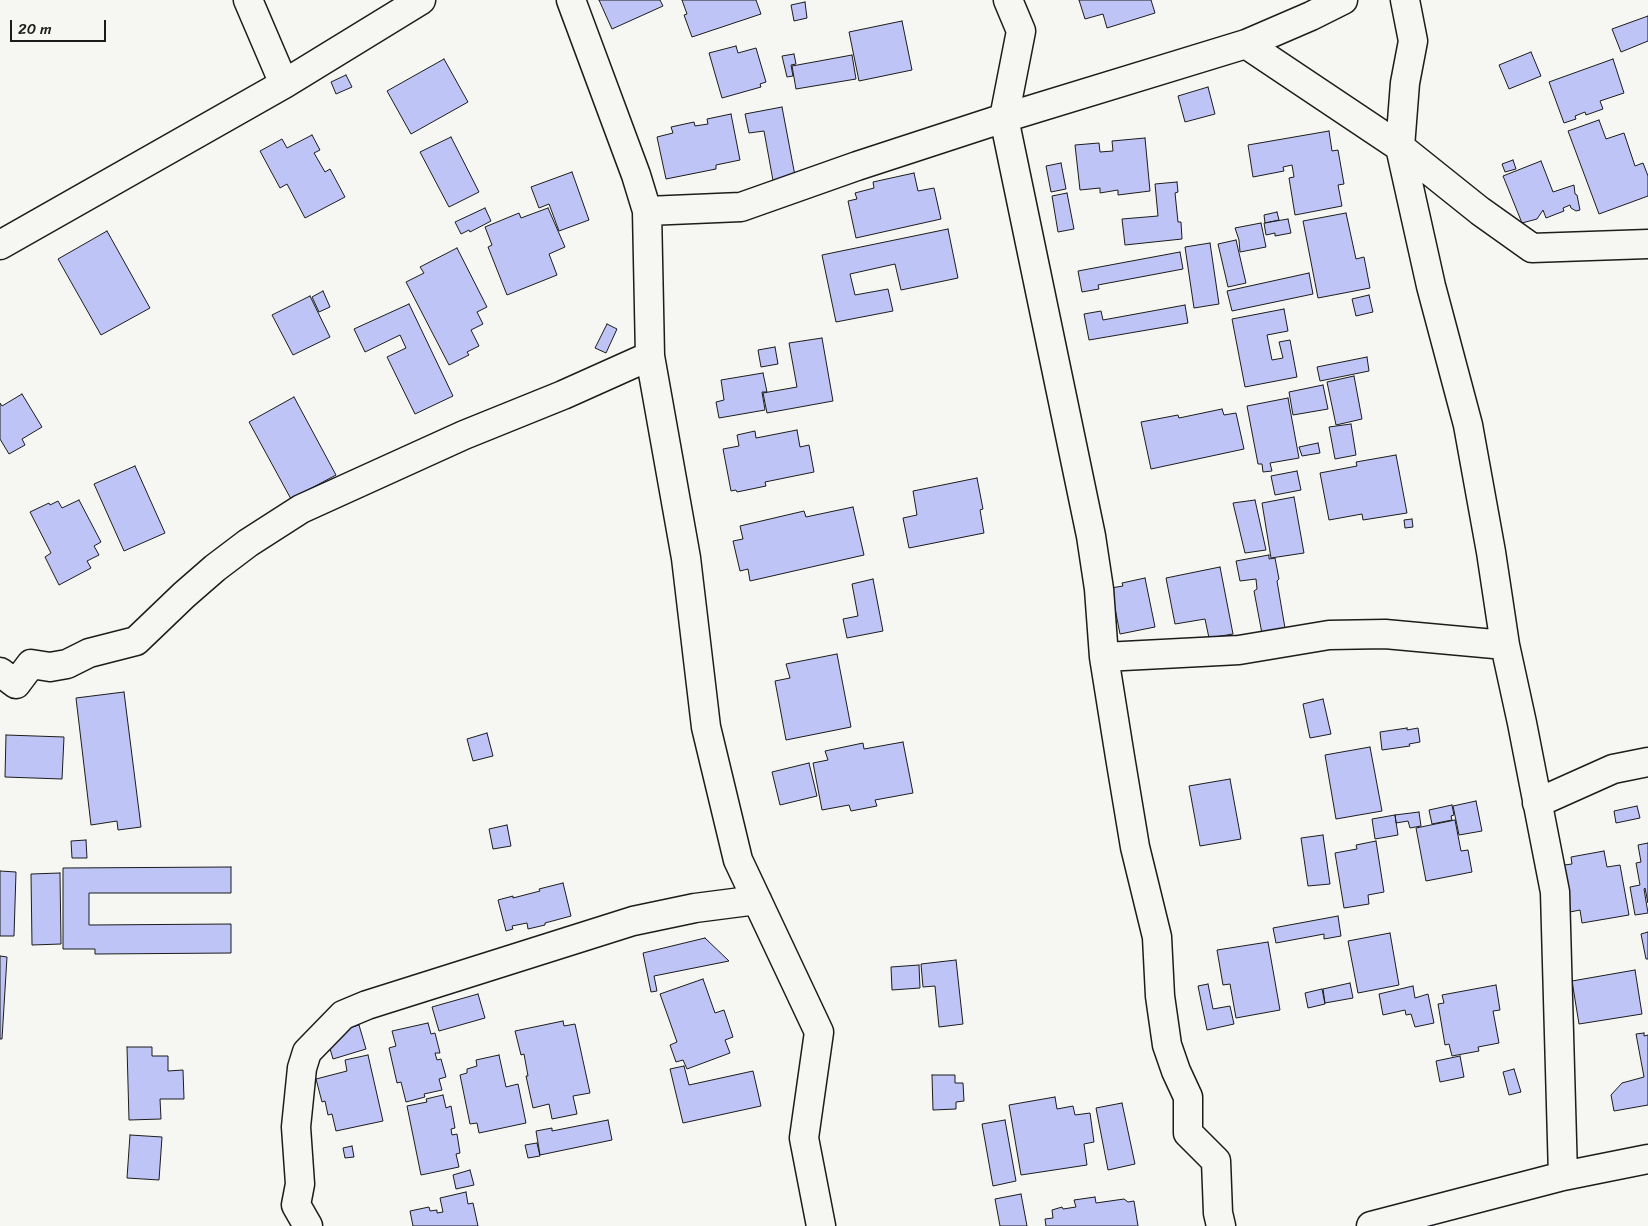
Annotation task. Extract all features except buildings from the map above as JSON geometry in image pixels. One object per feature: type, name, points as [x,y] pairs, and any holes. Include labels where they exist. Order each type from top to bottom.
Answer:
[{"type":"street","points":[[248,0],[284,84]]},
{"type":"street","points":[[378,28],[388,0]]},
{"type":"street","points":[[0,246],[284,84],[421,0]]},
{"type":"street","points":[[571,0],[636,175],[647,211],[650,356],[686,558],[706,727],[738,860],[819,1032],[804,1138],[821,1226]]},
{"type":"street","points":[[1008,0],[1021,31],[1004,118],[1091,536],[1099,590],[1104,657],[1135,847],[1157,937],[1160,996],[1167,1045],[1188,1097],[1188,1134],[1216,1161],[1218,1212],[1221,1226]]},
{"type":"street","points":[[647,211],[741,207],[856,166],[1004,118],[1246,44],[1343,0]]},
{"type":"street","points":[[1405,0],[1413,40],[1405,83],[1400,147],[1431,286],[1468,424],[1491,552],[1505,645],[1555,892],[1563,1176]]},
{"type":"street","points":[[1246,44],[1400,147],[1480,211],[1532,248],[1648,244]]},
{"type":"street","points":[[0,672],[16,684],[32,664],[50,667],[68,664],[89,653],[136,640],[215,568],[248,543],[301,509],[464,435],[563,395],[650,356]]},
{"type":"street","points":[[1104,657],[1239,650],[1329,635],[1385,634],[1505,645]]},
{"type":"street","points":[[1537,803],[1613,769],[1648,762]]},
{"type":"street","points":[[308,1226],[296,1205],[300,1184],[296,1127],[302,1068],[307,1052],[343,1015],[367,1005],[633,921],[695,908],[757,900]]},
{"type":"street","points":[[1371,1226],[1563,1176],[1648,1160]]}]
